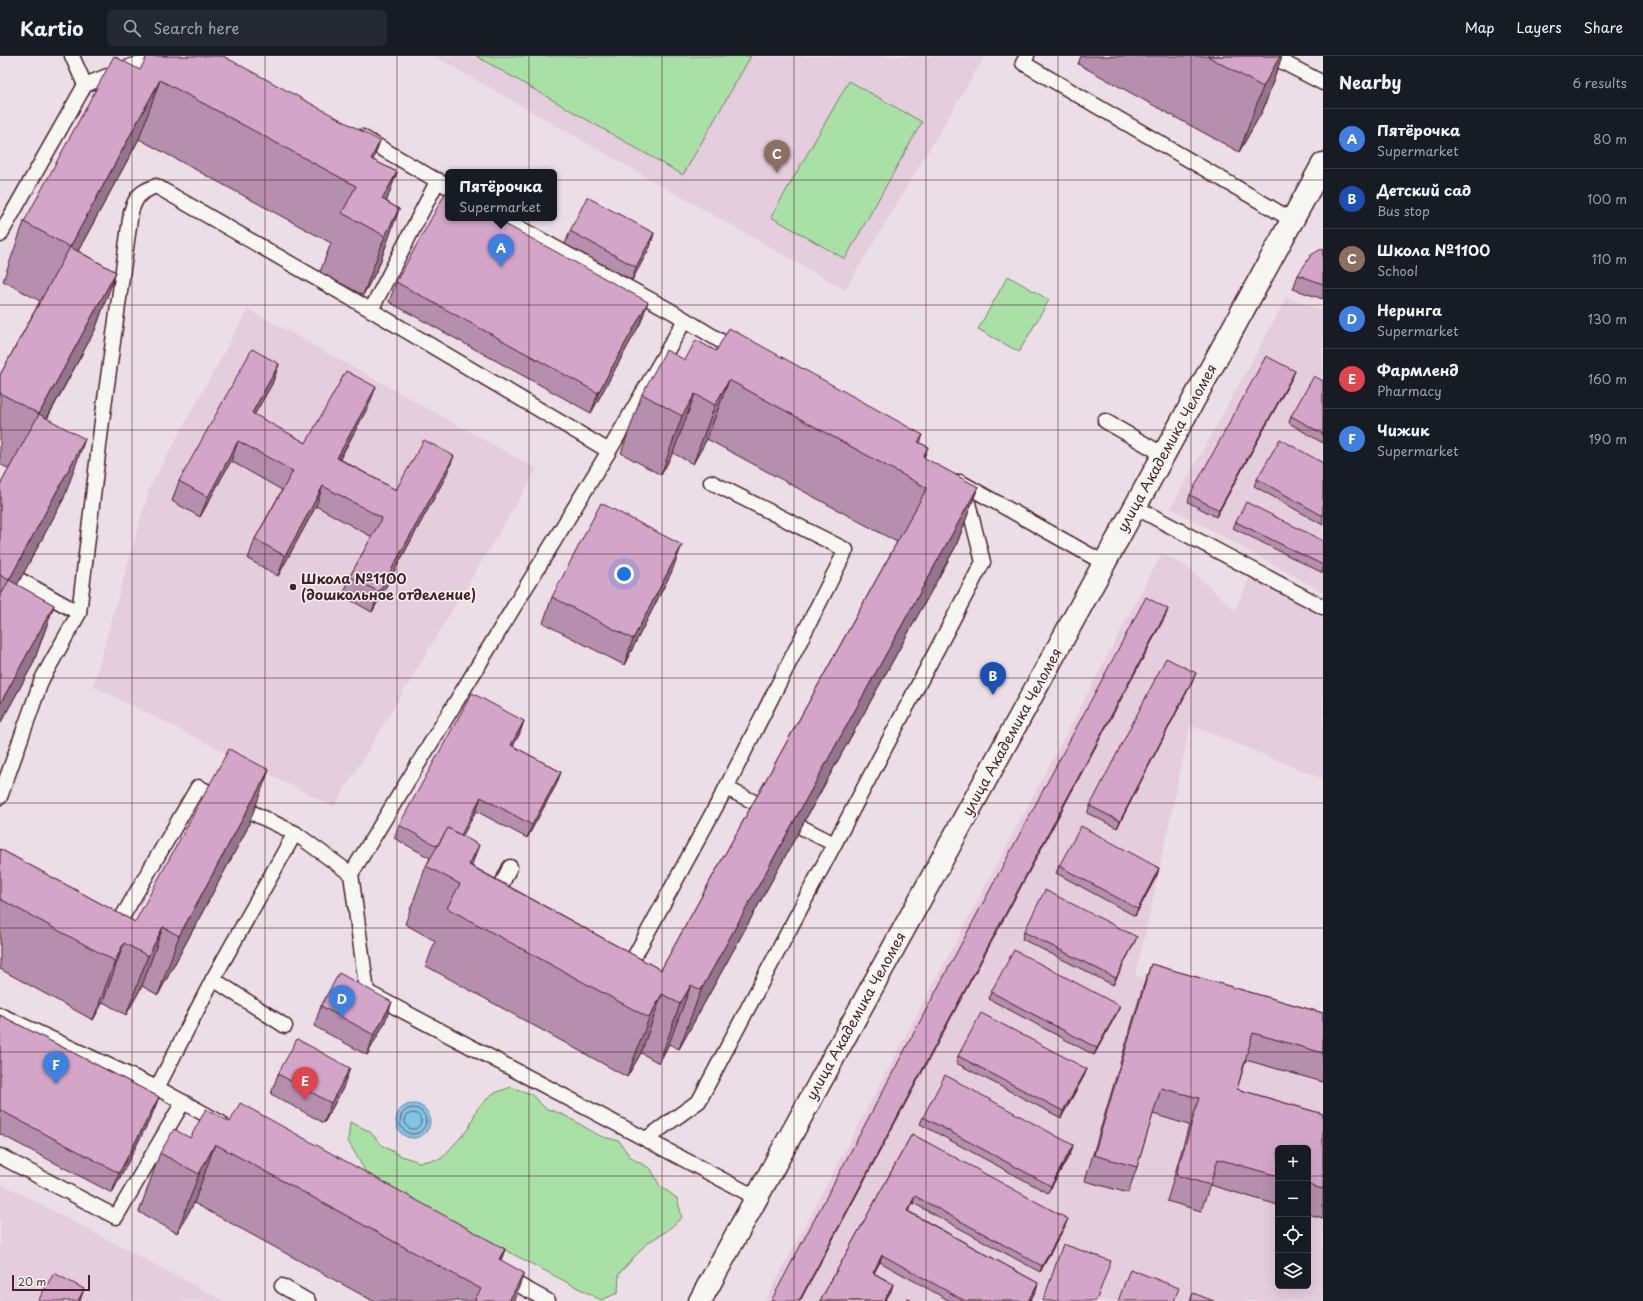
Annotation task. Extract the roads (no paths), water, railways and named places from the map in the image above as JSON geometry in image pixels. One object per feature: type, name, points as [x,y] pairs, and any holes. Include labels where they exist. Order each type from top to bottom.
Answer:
[{"type":"street","name":"улица Академика Челомея","points":[[700,1301],[1323,164]]},
{"type":"lane","points":[[72,56],[85,85]]},
{"type":"lane","points":[[1027,56],[1023,63],[1292,220]]},
{"type":"lane","points":[[1271,56],[1323,83]]},
{"type":"lane","points":[[0,235],[85,85],[139,63],[176,61]]},
{"type":"lane","points":[[348,129],[443,184],[372,310]]},
{"type":"lane","points":[[0,797],[42,679],[79,613],[102,421],[131,212],[135,199],[145,190],[156,186],[372,310],[609,451]]},
{"type":"lane","points":[[506,221],[685,320],[751,359]]},
{"type":"lane","points":[[685,320],[609,451],[351,874],[367,992],[757,1198]]},
{"type":"lane","points":[[1105,421],[1164,455]]},
{"type":"lane","points":[[950,476],[1104,563]]},
{"type":"lane","points":[[615,976],[622,980],[726,788],[846,550],[711,482]]},
{"type":"lane","points":[[646,1139],[699,1101],[983,562],[963,484]]},
{"type":"lane","points":[[1135,507],[1323,607]]},
{"type":"lane","points":[[20,580],[79,613]]},
{"type":"lane","points":[[109,940],[198,787],[295,833],[351,874]]},
{"type":"lane","points":[[726,788],[762,806]]},
{"type":"lane","points":[[801,827],[834,844]]},
{"type":"lane","points":[[157,1088],[213,979],[295,833]]},
{"type":"lane","points":[[496,914],[488,911],[510,867]]},
{"type":"lane","points":[[213,979],[285,1026]]},
{"type":"lane","points":[[0,1015],[157,1088],[230,1128]]},
{"type":"lane","points":[[0,1156],[116,1217],[183,1102]]},
{"type":"lane","points":[[491,1270],[547,1301]]},
{"type":"lane","points":[[282,1286],[308,1301]]},
{"type":"water","points":[[413,1104],[425,1109],[430,1121],[425,1133],[413,1138],[401,1133],[396,1121],[401,1109]]},
{"type":"place","name":"Школа №1100","points":[[777,173]]},
{"type":"place","name":"Пятёрочка","points":[[501,267]]},
{"type":"place","name":"Школа №1100 (дошкольное отделение)","points":[[293,587]]},
{"type":"place","name":"Детский сад","points":[[993,695]]},
{"type":"place","name":"Неринга","points":[[342,1018]]},
{"type":"place","name":"Чижик","points":[[56,1084]]},
{"type":"place","name":"Фармленд","points":[[305,1100]]}]
